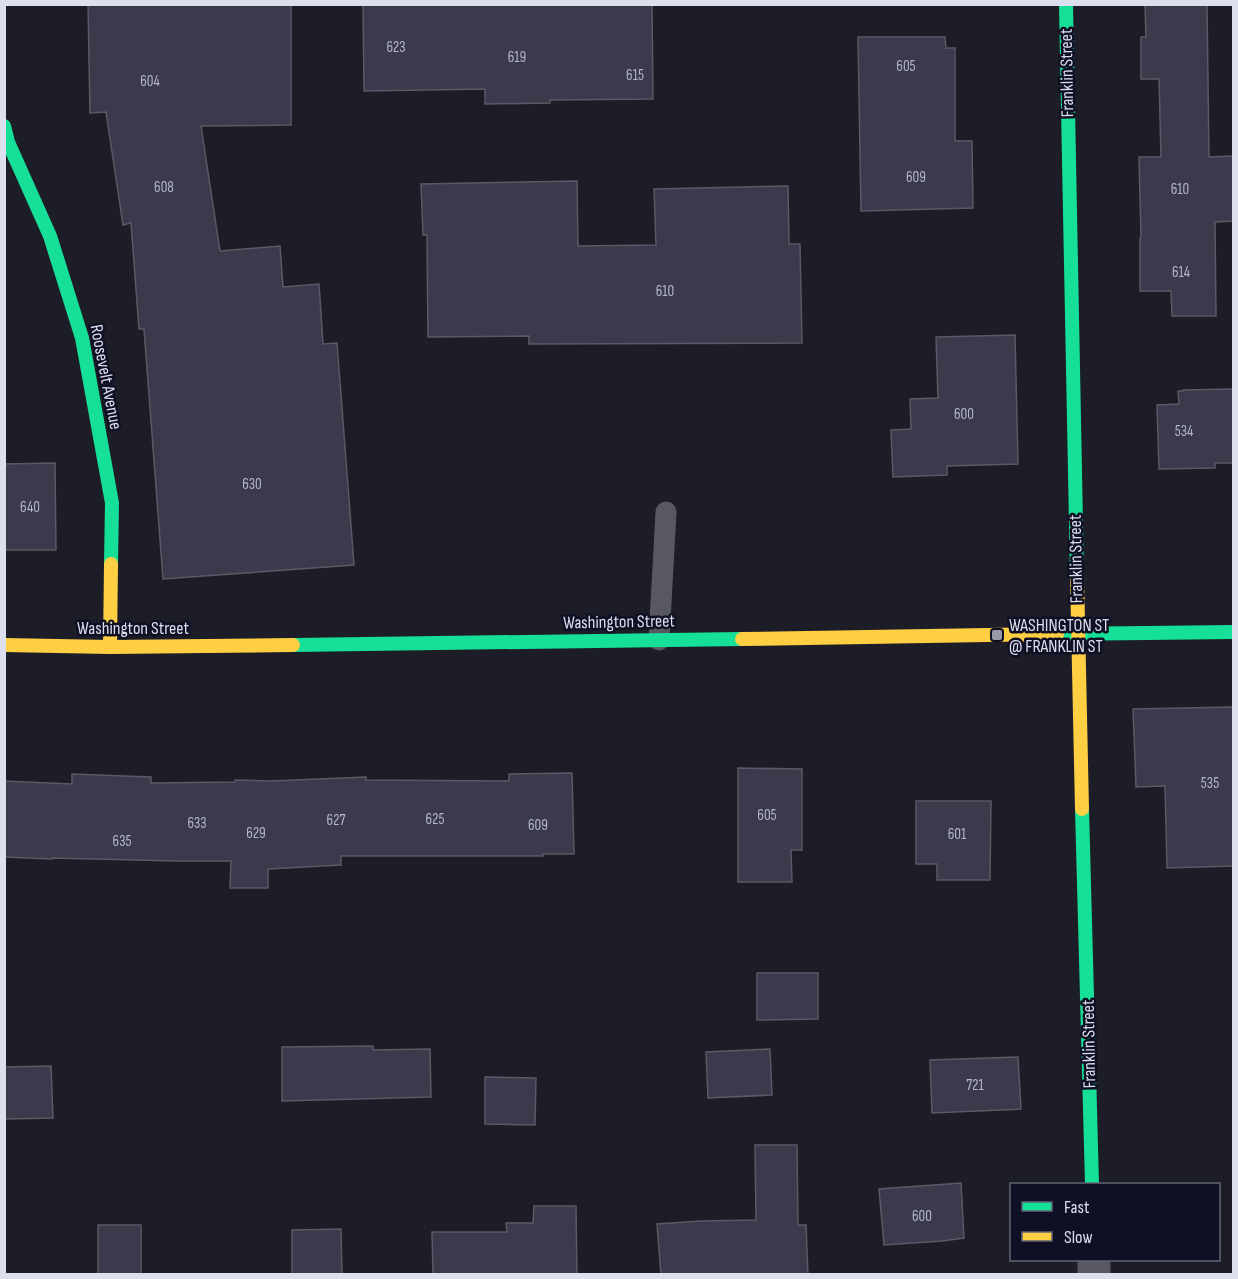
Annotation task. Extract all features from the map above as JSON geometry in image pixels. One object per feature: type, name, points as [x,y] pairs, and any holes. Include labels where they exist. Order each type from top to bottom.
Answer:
[{"type":"street","name":"Franklin Street","points":[[1066,4],[1078,634],[1092,1183]]},
{"type":"street","name":"Roosevelt Avenue","points":[[4,126],[8,142],[50,236],[82,338],[112,503],[110,647]]},
{"type":"street","name":"Washington Street","points":[[4,645],[110,647],[1233,632]]},
{"type":"lane","points":[[659,640],[666,512]]},
{"type":"building","points":[[88,4],[291,4],[291,125],[201,126],[220,251],[280,246],[283,287],[319,284],[323,344],[337,343],[354,565],[163,579],[144,329],[139,329],[131,223],[123,225],[106,112],[90,113]]},
{"type":"building","points":[[363,4],[652,4],[653,99],[550,100],[550,103],[485,104],[485,89],[364,91]]},
{"type":"building","points":[[1145,4],[1207,4],[1209,157],[1233,156],[1233,221],[1215,222],[1216,316],[1172,316],[1171,291],[1140,291],[1139,157],[1161,157],[1159,79],[1141,79],[1141,37],[1146,37]]},
{"type":"building","points":[[858,37],[945,37],[946,48],[955,48],[955,141],[972,141],[973,208],[861,211]]},
{"type":"building","points":[[577,181],[578,246],[656,245],[654,189],[788,186],[789,244],[800,244],[802,343],[529,344],[529,336],[428,337],[427,235],[423,235],[421,184]]},
{"type":"building","points":[[1015,335],[1018,464],[947,466],[947,475],[893,477],[891,430],[911,429],[910,399],[938,398],[936,337]]},
{"type":"building","points":[[1233,389],[1233,463],[1215,463],[1215,468],[1159,469],[1157,405],[1179,404],[1178,391]]},
{"type":"building","points":[[55,463],[56,550],[4,550],[4,464]]},
{"type":"building","points":[[1233,707],[1233,866],[1167,868],[1165,786],[1136,787],[1133,709]]},
{"type":"building","points":[[738,768],[802,769],[802,850],[791,850],[792,882],[738,882]]},
{"type":"building","points":[[572,773],[574,854],[341,856],[341,865],[268,869],[268,888],[230,888],[231,861],[4,857],[4,781],[72,784],[72,774],[151,777],[151,783],[366,777],[366,780],[509,781],[509,774]]},
{"type":"building","points":[[916,801],[991,801],[990,880],[937,880],[937,864],[916,864]]},
{"type":"building","points":[[757,973],[818,973],[818,1019],[757,1020]]},
{"type":"building","points":[[373,1046],[373,1050],[430,1049],[431,1097],[282,1101],[282,1047]]},
{"type":"building","points":[[770,1049],[772,1095],[708,1098],[706,1052]]},
{"type":"building","points":[[1018,1057],[1021,1109],[932,1113],[930,1060]]},
{"type":"building","points":[[51,1066],[53,1118],[4,1119],[4,1067]]},
{"type":"building","points":[[485,1077],[536,1078],[535,1125],[485,1124]]},
{"type":"building","points":[[755,1145],[797,1145],[798,1225],[806,1225],[808,1275],[661,1275],[657,1224],[756,1220]]},
{"type":"building","points":[[961,1183],[964,1238],[884,1245],[879,1189]]},
{"type":"building","points":[[534,1206],[576,1206],[577,1275],[433,1275],[432,1232],[507,1232],[506,1223],[533,1223]]},
{"type":"building","points":[[98,1225],[141,1225],[141,1275],[98,1275]]},
{"type":"building","points":[[341,1229],[342,1275],[292,1275],[292,1230]]},
{"type":"traffic: fast","points":[[1066,4],[1077,576]]},
{"type":"traffic: fast","points":[[4,126],[8,142],[50,236],[82,338],[112,503],[111,564]]},
{"type":"traffic: fast","points":[[1057,634],[1234,632]]},
{"type":"traffic: fast","points":[[293,645],[742,639]]},
{"type":"traffic: fast","points":[[1082,809],[1092,1183]]},
{"type":"traffic: slow","points":[[110,647],[111,564]]},
{"type":"traffic: slow","points":[[1077,576],[1082,809]]},
{"type":"traffic: slow","points":[[742,639],[1057,634]]},
{"type":"traffic: slow","points":[[4,645],[110,647],[293,645]]},
{"type":"place","name":"WASHINGTON ST @ FRANKLIN ST","points":[[997,635]]}]
